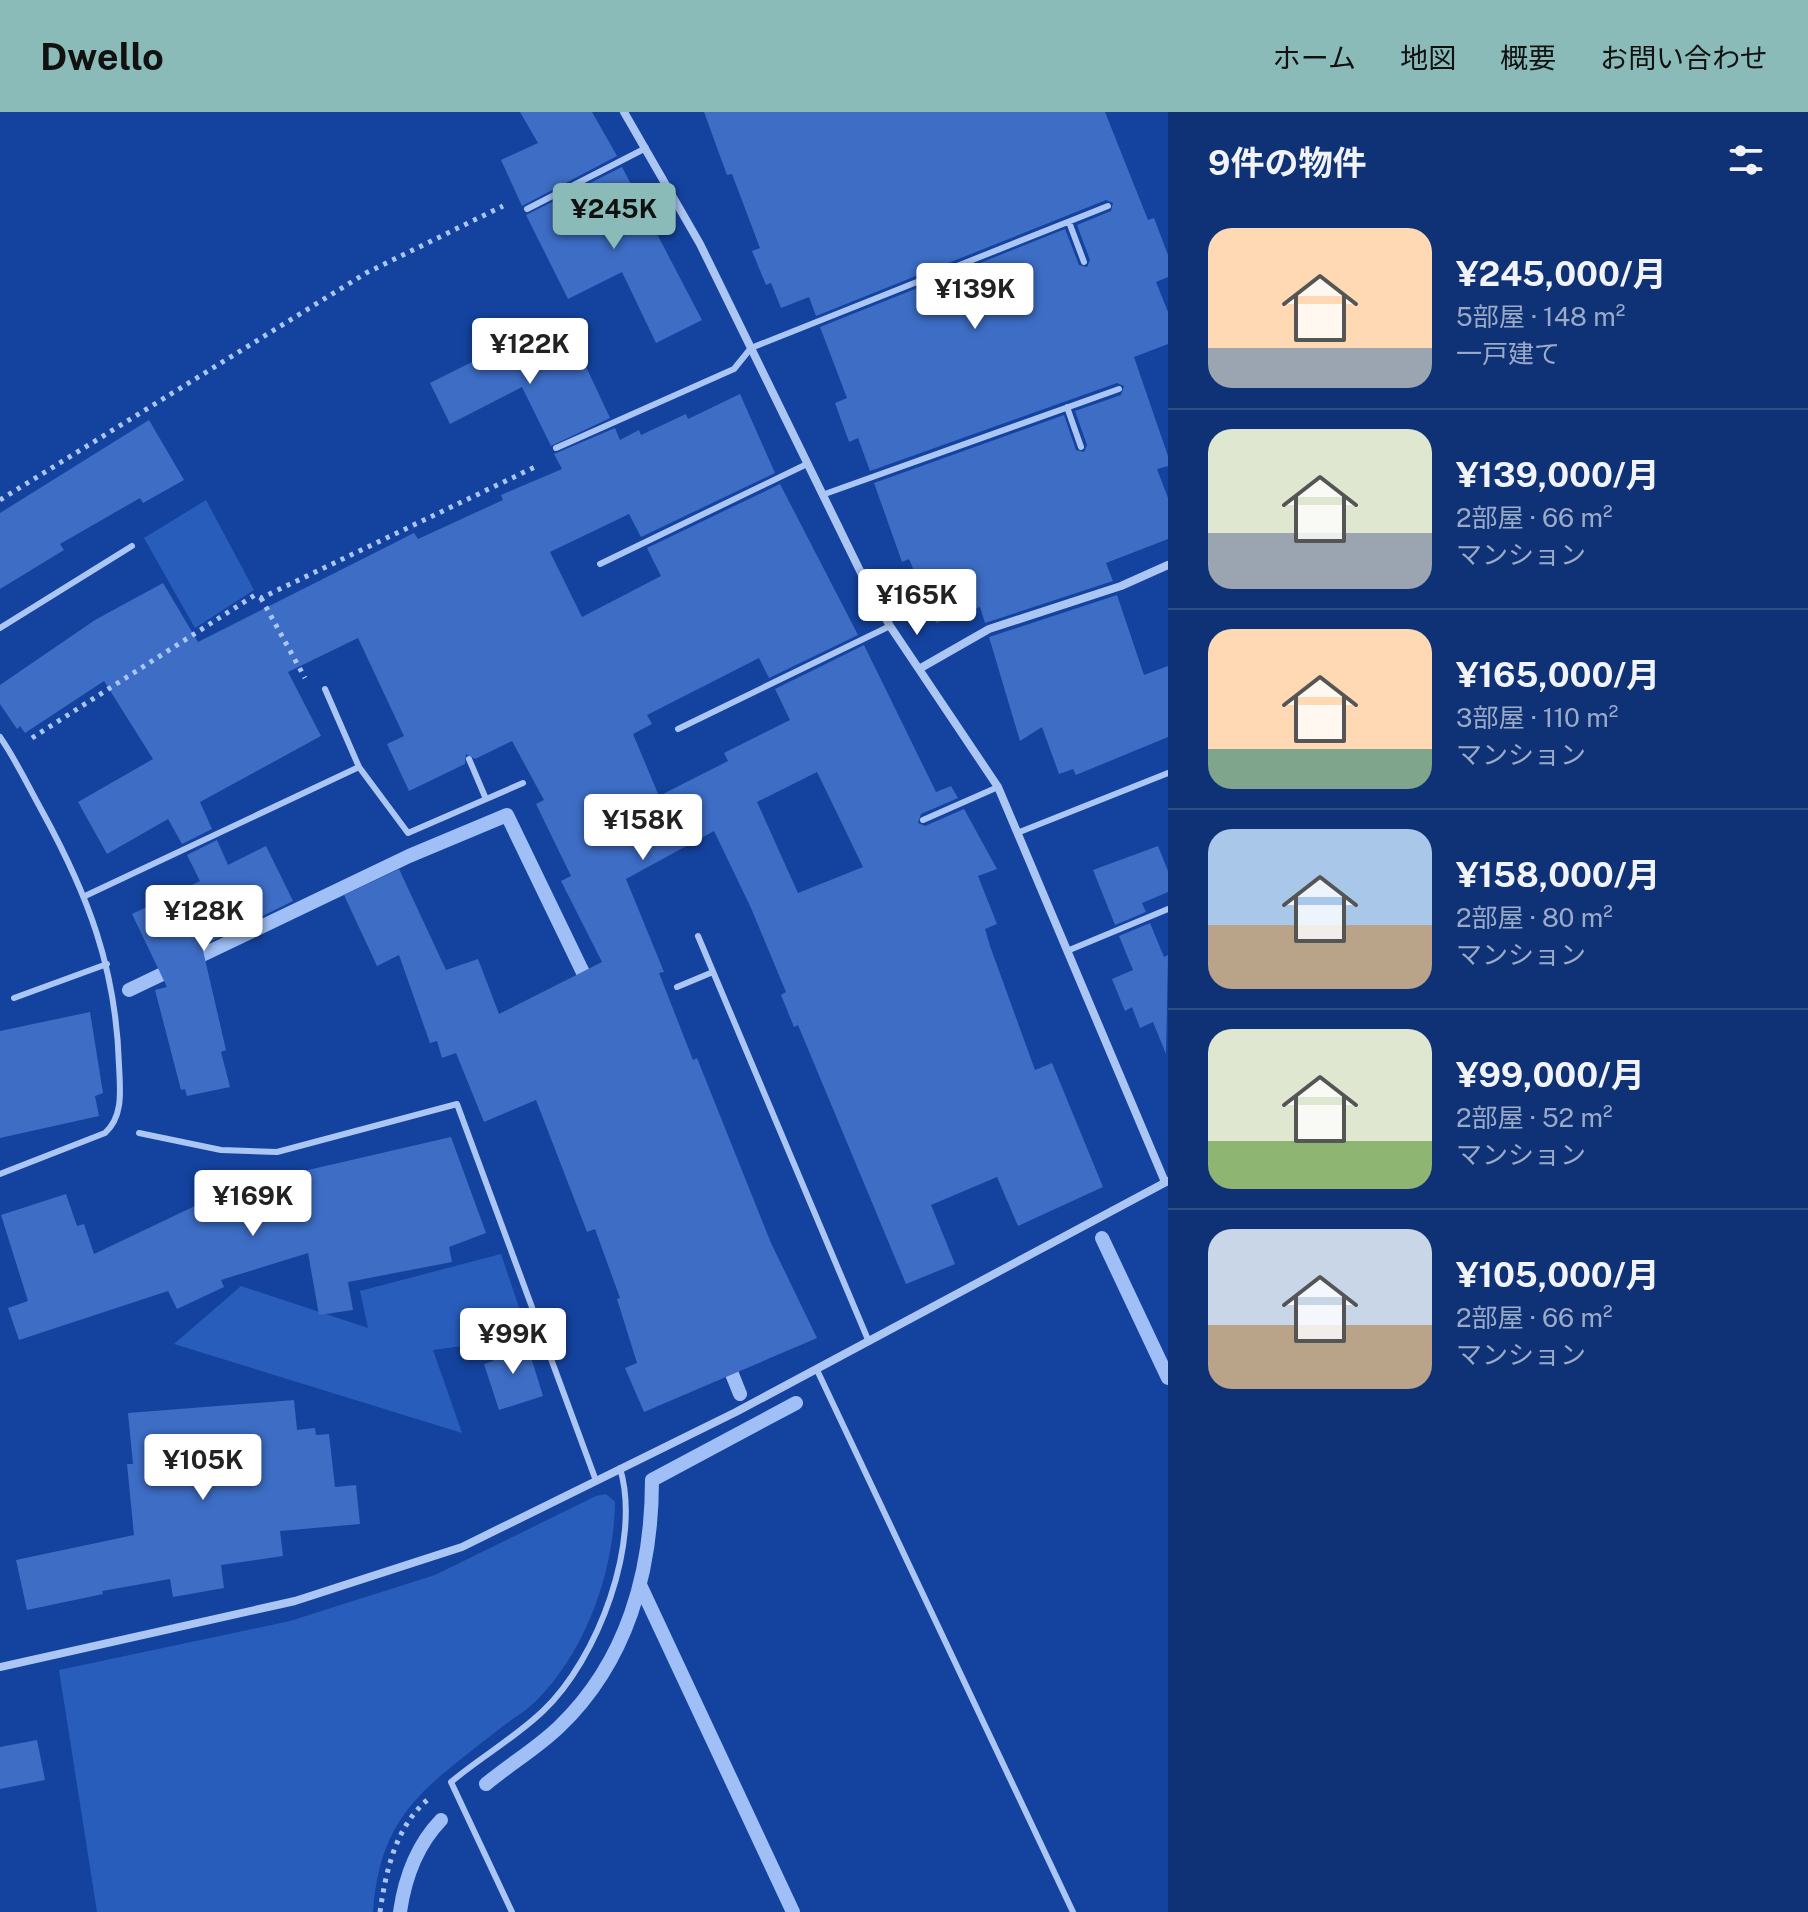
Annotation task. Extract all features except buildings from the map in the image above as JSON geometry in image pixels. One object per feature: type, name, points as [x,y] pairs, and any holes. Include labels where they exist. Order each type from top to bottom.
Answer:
[{"type":"street","points":[[0,1667],[295,1601],[430,1559],[817,1370],[1166,1182],[998,787],[890,626],[822,495],[700,244],[624,112]]},
{"type":"street","points":[[919,669],[989,629],[1121,586],[1168,565]]},
{"type":"lane","points":[[527,209],[646,148]]},
{"type":"lane","points":[[556,448],[734,369],[751,348],[1108,206]]},
{"type":"lane","points":[[1069,222],[1084,262]]},
{"type":"lane","points":[[822,495],[1119,389]]},
{"type":"lane","points":[[1067,407],[1081,447]]},
{"type":"lane","points":[[600,564],[807,464]]},
{"type":"lane","points":[[0,628],[132,546]]},
{"type":"lane","points":[[678,729],[890,626]]},
{"type":"lane","points":[[325,689],[359,767],[408,833],[523,783]]},
{"type":"lane","points":[[0,1174],[105,1133],[115,1125],[120,1104],[118,1033],[107,964],[85,896],[11,751],[2,742]]},
{"type":"lane","points":[[469,759],[486,799]]},
{"type":"lane","points":[[85,896],[359,767]]},
{"type":"lane","points":[[1017,833],[1168,773]]},
{"type":"lane","points":[[923,820],[998,787]]},
{"type":"lane","points":[[1067,951],[1168,909]]},
{"type":"lane","points":[[698,936],[869,1342]]},
{"type":"lane","points":[[14,998],[107,964]]},
{"type":"lane","points":[[677,987],[713,972]]},
{"type":"lane","points":[[139,1133],[221,1150],[277,1152],[457,1104],[595,1478]]},
{"type":"lane","points":[[817,1370],[1073,1912]]},
{"type":"lane","points":[[512,1912],[451,1782],[543,1712],[577,1670],[602,1618],[621,1557],[627,1511],[619,1467]]},
{"type":"path","points":[[0,500],[366,273],[508,204],[527,209]]},
{"type":"path","points":[[261,598],[547,461],[556,448]]},
{"type":"path","points":[[11,751],[255,595],[261,598],[307,680],[325,689]]},
{"type":"path","points":[[380,1912],[384,1881],[396,1841],[424,1803],[451,1782]]},
{"type":"shaded area","points":[[206,500],[254,590],[195,628],[144,538]]},
{"type":"shaded area","points":[[501,1254],[529,1337],[433,1350],[462,1433],[174,1344],[241,1286],[368,1328],[360,1291]]},
{"type":"shaded area","points":[[606,1494],[615,1502],[609,1556],[603,1583],[583,1635],[554,1681],[532,1705],[449,1769],[411,1805],[385,1850],[377,1878],[373,1912],[97,1912],[59,1670],[290,1621],[435,1575],[596,1496]]},
{"type":"waterway","points":[[129,990],[409,856],[507,815],[590,987]]},
{"type":"waterway","points":[[1102,1238],[1168,1378]]},
{"type":"waterway","points":[[726,1359],[740,1394]]},
{"type":"waterway","points":[[486,1784],[559,1727],[583,1701],[618,1645],[641,1581],[651,1514],[652,1480],[796,1403]]},
{"type":"waterway","points":[[641,1587],[793,1912]]},
{"type":"waterway","points":[[400,1912],[413,1862],[441,1820]]}]
